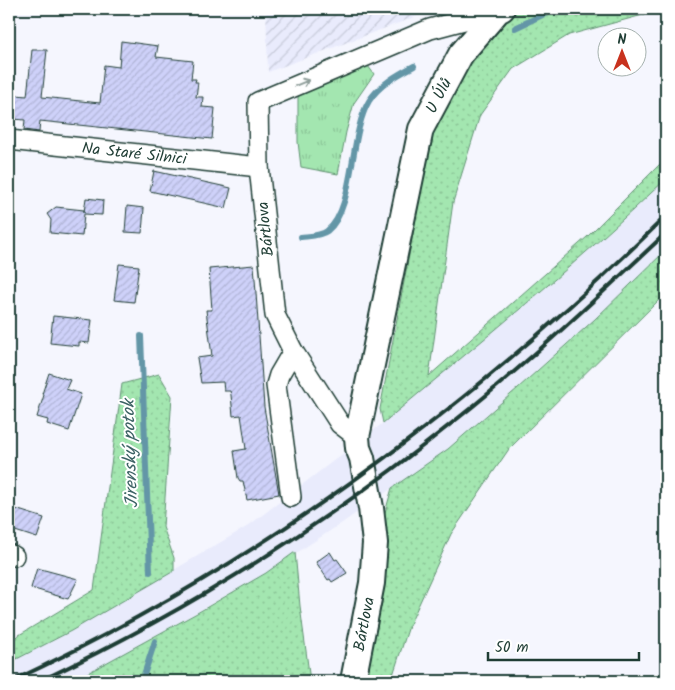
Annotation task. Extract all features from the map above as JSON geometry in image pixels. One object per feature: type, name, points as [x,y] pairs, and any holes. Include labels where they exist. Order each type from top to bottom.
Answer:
[{"type":"street","name":"U Úlů","points":[[258,102],[430,29],[500,10]]},
{"type":"street","name":"U Úlů","points":[[357,442],[421,129],[460,54],[500,10]]},
{"type":"street","name":"Bártlova","points":[[258,102],[259,166],[275,315],[294,351],[340,424],[357,442],[362,458],[371,508],[375,543],[372,583],[353,681]]},
{"type":"street","name":"Na Staré Silnici","points":[[9,140],[259,166]]},
{"type":"street","points":[[291,497],[276,385],[279,375],[294,351]]},
{"type":"shaded area","points":[[266,9],[443,9],[420,15],[268,72]]},
{"type":"shaded area","points":[[666,179],[666,250],[595,319],[448,449],[266,573],[93,671],[73,681],[9,681],[9,663],[71,631],[248,526],[383,423],[550,284]]},
{"type":"green space","points":[[517,9],[665,9],[569,35],[513,69],[480,115],[453,202],[429,376],[587,237],[666,158],[666,179],[562,273],[383,423],[380,409],[432,133],[459,80],[486,39]]},
{"type":"green space","points":[[368,66],[374,74],[354,103],[338,174],[301,167],[298,142],[298,95]]},
{"type":"green space","points":[[666,250],[666,293],[509,449],[451,534],[409,626],[391,681],[364,681],[380,530],[392,488],[448,449],[595,319]]},
{"type":"green space","points":[[159,374],[172,396],[163,527],[174,558],[174,571],[71,631],[9,663],[9,641],[94,590],[122,384]]},
{"type":"green space","points":[[295,552],[310,681],[73,681],[266,573]]},
{"type":"building","points":[[121,41],[158,46],[156,57],[193,61],[191,79],[196,79],[195,82],[198,82],[196,97],[203,97],[202,107],[215,108],[212,139],[40,121],[39,132],[24,130],[25,120],[13,119],[16,95],[27,96],[32,50],[47,50],[42,97],[100,103],[104,65],[119,67]]},
{"type":"building","points":[[154,171],[231,188],[226,208],[150,191]]},
{"type":"building","points":[[86,198],[103,200],[102,215],[84,214],[82,236],[50,233],[51,220],[47,214],[56,207],[84,210],[84,212]]},
{"type":"building","points":[[127,206],[144,208],[142,233],[125,232]]},
{"type":"building","points":[[119,264],[139,266],[134,302],[114,300]]},
{"type":"building","points":[[254,265],[264,407],[279,494],[247,500],[243,481],[240,481],[238,478],[234,451],[246,449],[241,415],[233,416],[230,391],[224,391],[223,382],[201,383],[197,358],[212,356],[206,310],[212,310],[209,269]]},
{"type":"building","points":[[53,316],[92,320],[89,343],[79,342],[79,346],[50,343]]},
{"type":"building","points":[[49,373],[70,380],[66,389],[81,394],[69,431],[47,424],[48,420],[37,417]]},
{"type":"building","points":[[9,507],[44,518],[37,538],[9,529]]},
{"type":"building","points":[[330,552],[347,573],[332,582],[330,579],[328,580],[316,562]]},
{"type":"building","points":[[37,568],[78,579],[68,599],[31,588]]},
{"type":"waterway","name":"Jirenský potok","points":[[515,28],[555,9]]},
{"type":"waterway","name":"Jirenský potok","points":[[301,237],[324,233],[336,221],[343,206],[358,132],[369,101],[383,85],[414,66]]},
{"type":"waterway","name":"Jirenský potok","points":[[141,336],[150,572]]},
{"type":"waterway","name":"Jirenský potok","points":[[142,681],[155,641]]},
{"type":"railway","points":[[12,681],[103,636],[191,587],[276,534],[359,477],[439,416],[517,352],[593,286],[666,216]]},
{"type":"railway","points":[[40,681],[150,625],[203,594],[308,529],[359,494],[457,419],[537,352],[666,233]]}]
